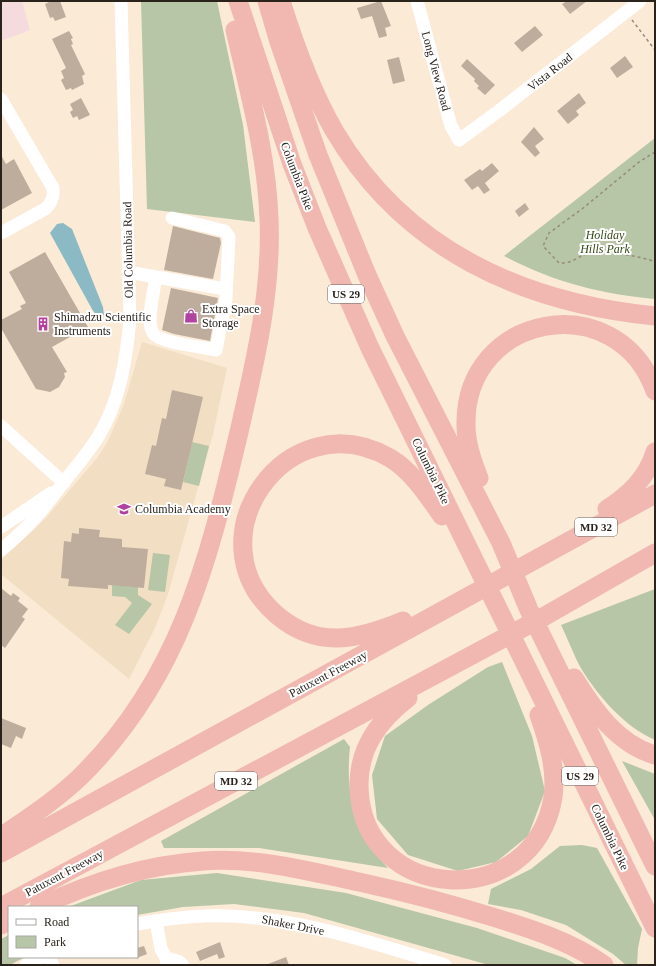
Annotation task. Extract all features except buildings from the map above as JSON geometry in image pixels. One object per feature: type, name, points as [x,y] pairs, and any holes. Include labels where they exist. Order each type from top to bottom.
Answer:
[{"type":"highway","points":[[1,836],[48,804],[78,778],[103,753],[146,696],[178,637],[191,604],[219,509],[236,445],[259,338],[269,254],[266,182],[259,141],[229,1]]},
{"type":"highway","name":"Columbia Pike","points":[[238,1],[273,110],[317,228],[370,348],[655,928]]},
{"type":"highway","name":"US 29","points":[[267,1],[279,42],[318,155],[367,275],[395,336],[537,613],[655,866]]},
{"type":"highway","points":[[281,1],[307,73],[335,132],[371,180],[392,204],[414,224],[458,256],[484,271],[510,283],[576,303],[655,316]]},
{"type":"highway","points":[[501,543],[472,459],[466,425],[470,396],[476,378],[496,351],[525,332],[544,326],[560,324],[593,329],[622,344],[633,354],[643,366],[655,391]]},
{"type":"highway","points":[[462,596],[424,613],[364,636],[330,639],[314,636],[300,630],[285,622],[272,611],[253,584],[246,568],[243,547],[245,525],[251,503],[268,476],[290,458],[320,447],[334,445],[364,448],[391,459],[415,481],[431,499],[482,576]]},
{"type":"highway","points":[[572,533],[630,492],[647,470],[655,452]]},
{"type":"highway","points":[[535,556],[572,533],[655,487]]},
{"type":"highway","name":"Patuxent Freeway","points":[[1,853],[243,720],[462,596],[535,556],[655,494]]},
{"type":"highway","name":"Patuxent Freeway","points":[[1,907],[471,656],[537,613],[655,554]]},
{"type":"highway","points":[[655,568],[537,613],[592,705],[606,723],[620,737],[636,748],[655,755]]},
{"type":"highway","points":[[243,720],[334,662],[424,613]]},
{"type":"highway","points":[[471,656],[394,708],[374,733],[366,747],[360,770],[361,802],[376,840],[397,861],[424,876],[437,879],[471,880],[490,876],[508,866],[522,855],[534,842],[548,817],[553,797],[551,756],[546,734],[505,623]]},
{"type":"highway","points":[[41,906],[86,887],[141,869],[205,861],[260,863],[381,887],[482,913],[552,937],[576,948],[604,965]]},
{"type":"street","name":"Old Columbia Road","points":[[1,550],[41,514],[98,436],[106,422],[120,387],[125,366],[128,335],[128,272],[121,1]]},
{"type":"street","name":"Long View Road","points":[[417,1],[451,126],[458,140]]},
{"type":"street","name":"Vista Road","points":[[458,140],[500,110],[640,1]]},
{"type":"street","points":[[1,99],[53,188],[54,194],[50,205],[45,209],[1,233]]},
{"type":"street","points":[[156,277],[151,304],[151,329],[153,334],[161,339],[216,350],[226,299],[228,233],[172,218]]},
{"type":"street","points":[[128,272],[226,290]]},
{"type":"street","points":[[1,426],[64,483]]},
{"type":"street","name":"Old Columbia Road","points":[[1,528],[64,483]]},
{"type":"street","name":"Shaker Drive","points":[[138,924],[204,916],[255,918],[323,930],[409,960],[445,965]]},
{"type":"street","points":[[156,921],[161,949],[167,962],[178,961],[183,965]]},
{"type":"street","points":[[26,965],[39,958]]},
{"type":"path","points":[[627,12],[655,50]]},
{"type":"path","points":[[655,152],[639,162],[582,210],[549,233],[545,238],[543,246],[559,263],[567,264],[589,253],[600,252],[644,257],[655,262]]},
{"type":"shaded area","points":[[1,1],[22,1],[30,30],[1,41]]},
{"type":"shaded area","name":"Columbia Academy","points":[[142,342],[227,368],[213,434],[168,594],[155,628],[129,679],[1,574],[1,560],[46,518],[98,457],[108,441],[124,404]]},
{"type":"green space","points":[[141,1],[217,1],[243,125],[255,222],[147,209]]},
{"type":"green space","name":"Holiday Hills Park","points":[[655,138],[655,299],[615,294],[559,280],[504,256]]},
{"type":"green space","points":[[192,442],[209,446],[199,486],[183,482]]},
{"type":"green space","points":[[153,553],[170,555],[165,592],[148,590]]},
{"type":"green space","points":[[112,585],[138,587],[138,595],[152,604],[129,634],[115,625],[132,603],[125,597],[112,596]]},
{"type":"green space","points":[[655,589],[655,740],[633,727],[623,719],[596,690],[579,665],[561,625]]},
{"type":"green space","points":[[502,662],[532,736],[545,791],[528,836],[496,862],[458,871],[408,855],[377,819],[372,775],[385,736],[428,705],[488,667]]},
{"type":"green space","points":[[344,739],[350,747],[349,781],[351,797],[360,827],[367,841],[388,868],[259,848],[164,848],[161,841]]},
{"type":"green space","points":[[622,761],[655,774],[655,820]]},
{"type":"green space","points":[[582,845],[597,848],[642,929],[638,948],[637,965],[626,965],[613,954],[566,925],[521,910],[488,904],[491,889],[531,869],[560,846]]},
{"type":"green space","points":[[217,873],[346,893],[477,928],[565,958],[577,965],[489,965],[304,913],[234,904],[183,907],[138,915],[138,906],[71,906],[141,880]]},
{"type":"green space","points":[[8,936],[8,958],[23,958],[10,965],[1,965],[1,939]]},
{"type":"water","points":[[63,223],[72,229],[103,307],[104,315],[102,317],[96,315],[92,309],[50,233],[57,224]]},
{"type":"place","name":"Extra Space Storage","points":[[191,316]]},
{"type":"place","name":"Shimadzu Scientific Instruments","points":[[43,324]]},
{"type":"place","name":"Columbia Academy","points":[[124,509]]}]
